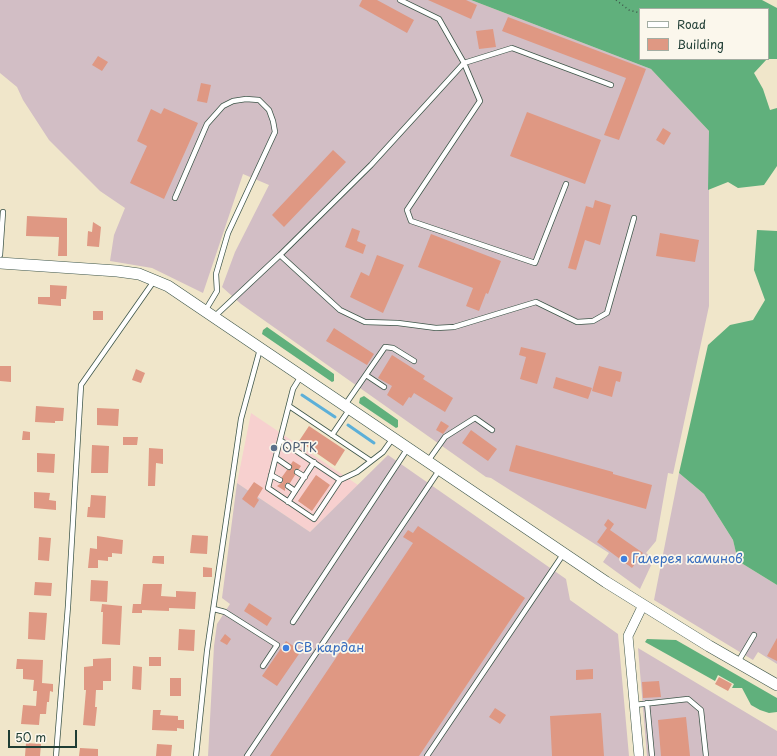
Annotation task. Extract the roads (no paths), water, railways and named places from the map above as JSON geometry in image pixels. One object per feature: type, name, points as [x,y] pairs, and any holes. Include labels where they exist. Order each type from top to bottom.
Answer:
[{"type":"street","points":[[0,262],[117,271],[139,274],[155,279],[182,294],[260,349],[643,605],[776,683]]},
{"type":"street","points":[[639,756],[628,636],[643,605]]},
{"type":"lane","points":[[400,0],[439,19],[464,63],[480,101],[407,210],[411,221],[535,263],[566,184]]},
{"type":"lane","points":[[210,314],[280,255],[371,165],[464,63],[512,48],[611,85]]},
{"type":"lane","points":[[175,198],[207,124],[223,106],[234,101],[246,99],[259,100],[269,110],[275,132],[228,233],[216,274],[217,291],[210,314]]},
{"type":"lane","points":[[0,255],[3,212]]},
{"type":"lane","points":[[280,255],[340,310],[366,322],[398,323],[436,328],[454,328],[536,302],[577,322],[594,321],[607,312],[634,218]]},
{"type":"lane","points":[[56,756],[68,606],[81,385],[155,279]]},
{"type":"lane","points":[[332,435],[347,407],[385,347],[393,348],[414,361]]},
{"type":"lane","points":[[196,756],[214,609],[241,419],[260,349]]},
{"type":"lane","points":[[301,376],[293,389],[268,488],[288,502],[314,519],[340,480],[357,472],[383,452],[393,438]]},
{"type":"lane","points":[[366,376],[384,387]]},
{"type":"lane","points":[[289,406],[371,461]]},
{"type":"lane","points":[[428,461],[445,437],[475,418],[492,430]]},
{"type":"lane","points":[[280,440],[340,480]]},
{"type":"lane","points":[[293,622],[408,448]]},
{"type":"lane","points":[[276,458],[289,467]]},
{"type":"lane","points":[[288,502],[314,462]]},
{"type":"lane","points":[[248,756],[440,469]]},
{"type":"lane","points":[[297,472],[305,477]]},
{"type":"lane","points":[[271,474],[280,480]]},
{"type":"lane","points":[[288,486],[295,491]]},
{"type":"lane","points":[[428,756],[564,553]]},
{"type":"lane","points":[[214,609],[225,612],[277,645],[263,666]]},
{"type":"lane","points":[[738,662],[754,635]]},
{"type":"lane","points":[[634,705],[688,699],[701,710],[706,756]]},
{"type":"lane","points":[[647,703],[652,756]]},
{"type":"waterway","points":[[302,395],[335,417]]},
{"type":"waterway","points":[[348,425],[374,443]]},
{"type":"place","name":"ОРТК","points":[[274,448]]},
{"type":"place","name":"Галерея каминов","points":[[624,559]]},
{"type":"place","name":"СВ кардан","points":[[286,648]]}]
